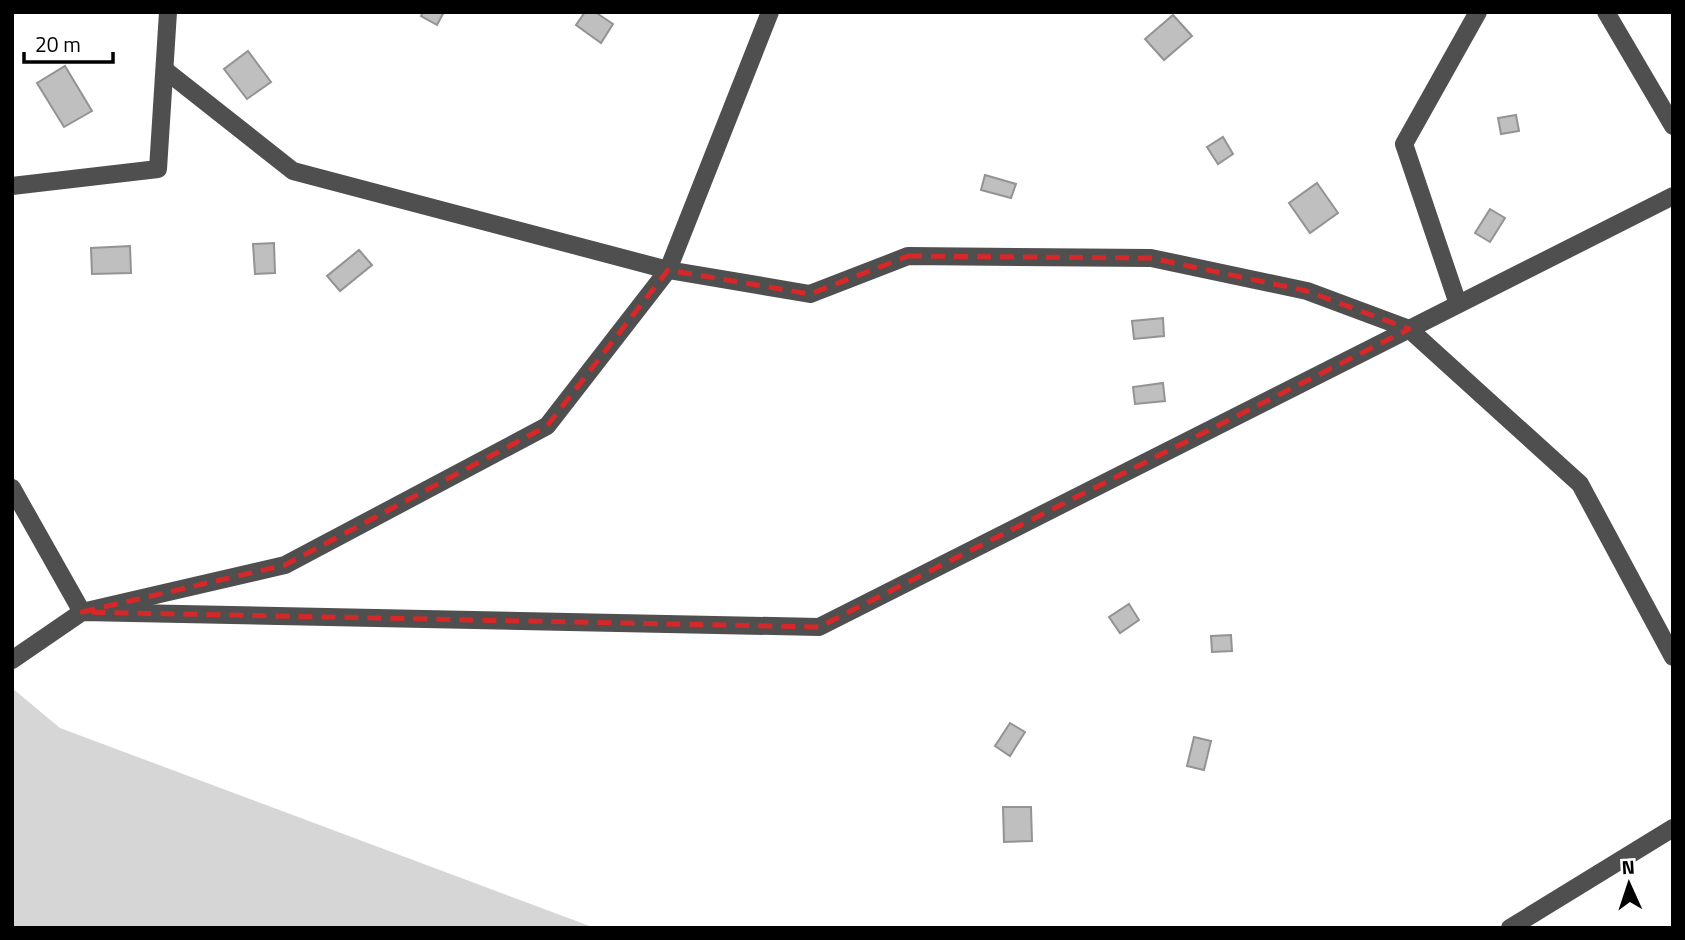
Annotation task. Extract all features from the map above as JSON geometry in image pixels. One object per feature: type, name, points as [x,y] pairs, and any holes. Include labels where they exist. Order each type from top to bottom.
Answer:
[{"type":"street","points":[[12,186],[158,169],[169,12]]},
{"type":"street","points":[[12,660],[82,612],[285,565],[547,426],[668,270],[770,12]]},
{"type":"street","points":[[1458,304],[1404,144],[1478,12]]},
{"type":"street","points":[[1606,12],[1673,126]]},
{"type":"street","points":[[165,70],[293,171],[668,270],[810,295],[908,256],[1152,258],[1307,291],[1409,329],[1580,484],[1673,657]]},
{"type":"street","points":[[82,612],[819,628],[1673,195]]},
{"type":"street","points":[[12,488],[82,612]]},
{"type":"street","points":[[1510,928],[1673,828]]},
{"type":"highlighted area","points":[[908,256],[1151,258],[1307,291],[1409,329],[819,627],[82,612],[285,565],[547,426],[668,270],[810,294]]},
{"type":"shaded area","points":[[12,688],[60,728],[595,928],[12,928]]},
{"type":"building","points":[[423,12],[444,12],[437,25],[421,16]]},
{"type":"building","points":[[585,12],[595,12],[613,24],[601,43],[576,25]]},
{"type":"building","points":[[1173,15],[1192,36],[1164,60],[1145,39]]},
{"type":"building","points":[[248,51],[271,82],[247,99],[224,69]]},
{"type":"building","points":[[65,66],[92,111],[64,127],[37,83]]},
{"type":"building","points":[[1516,115],[1519,131],[1501,134],[1498,118]]},
{"type":"building","points":[[1223,137],[1233,154],[1218,164],[1207,147]]},
{"type":"building","points":[[985,175],[1016,184],[1011,198],[981,190]]},
{"type":"building","points":[[1317,183],[1338,213],[1310,233],[1289,203]]},
{"type":"building","points":[[1490,209],[1505,218],[1490,242],[1475,233]]},
{"type":"building","points":[[274,243],[275,273],[255,274],[253,244]]},
{"type":"building","points":[[130,246],[131,273],[92,274],[91,248]]},
{"type":"building","points":[[359,250],[372,265],[340,291],[327,276]]},
{"type":"building","points":[[1163,318],[1164,336],[1134,339],[1132,321]]},
{"type":"building","points":[[1163,383],[1165,401],[1135,404],[1133,387]]},
{"type":"building","points":[[1129,604],[1139,620],[1120,633],[1109,617]]},
{"type":"building","points":[[1231,635],[1232,651],[1212,652],[1211,636]]},
{"type":"building","points":[[1010,723],[1025,732],[1010,756],[995,746]]},
{"type":"building","points":[[1194,737],[1211,741],[1204,770],[1187,766]]},
{"type":"building","points":[[1003,807],[1031,807],[1032,841],[1004,842]]}]
